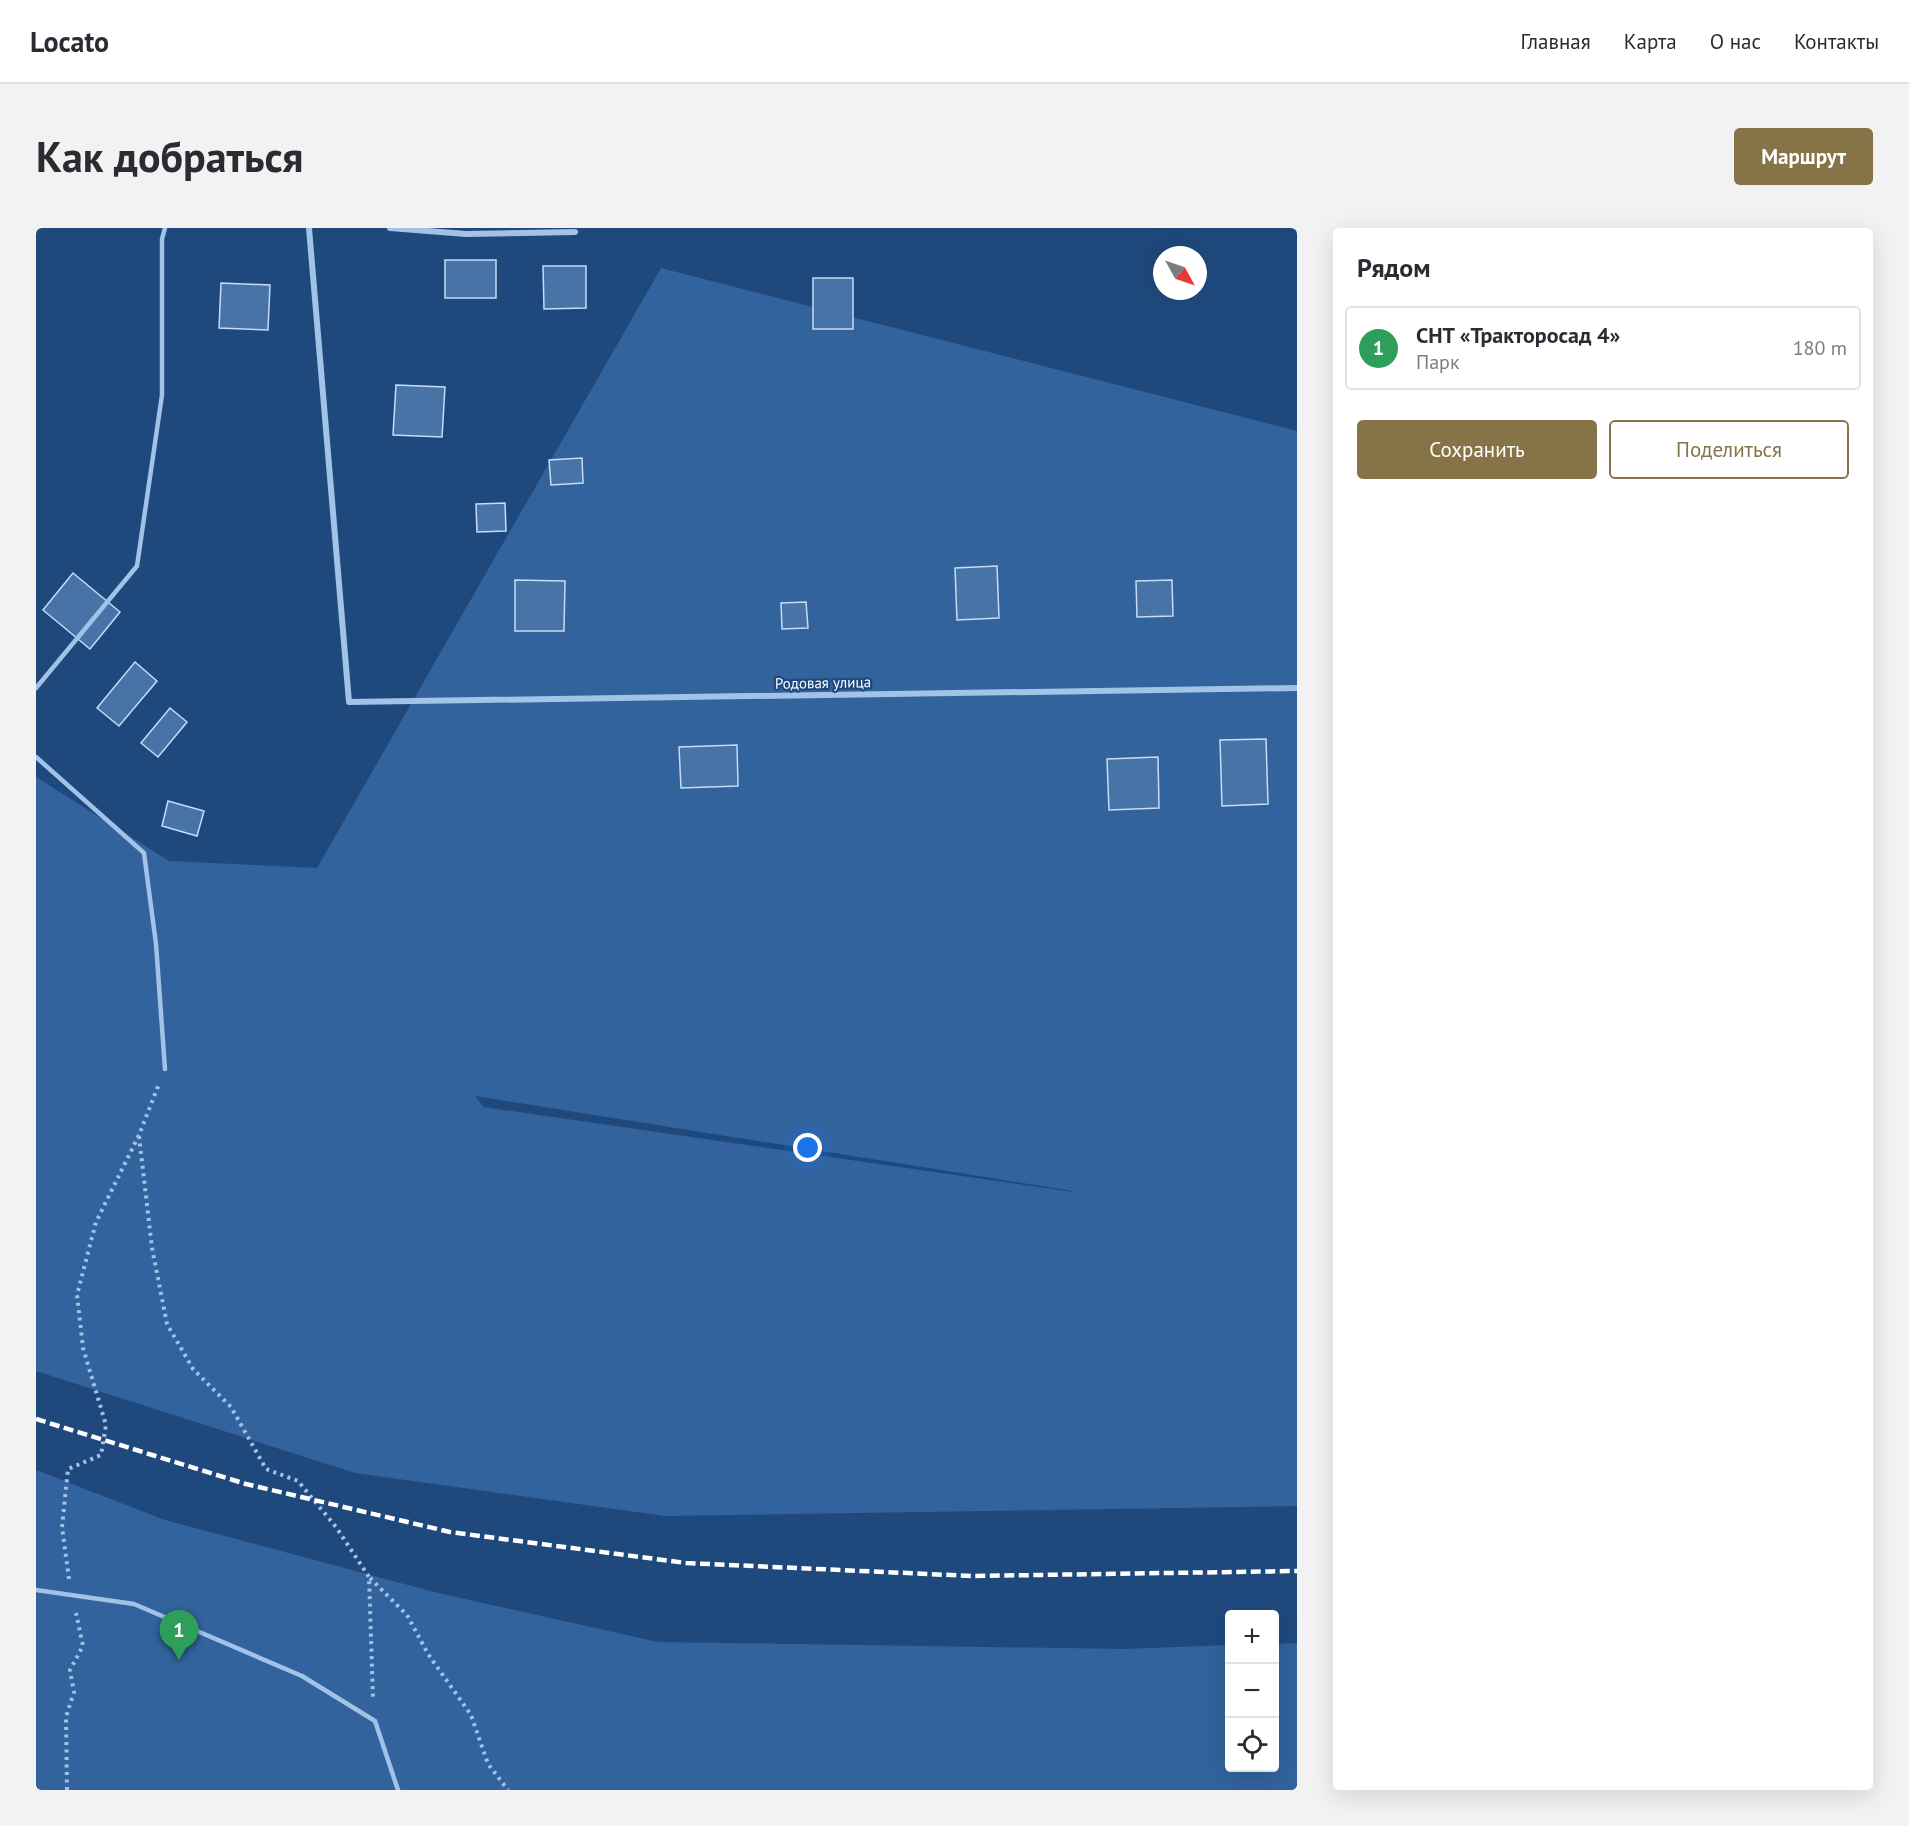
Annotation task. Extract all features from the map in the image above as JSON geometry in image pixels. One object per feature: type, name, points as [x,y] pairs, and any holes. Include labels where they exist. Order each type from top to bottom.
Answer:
[{"type":"street","name":"Родовая улица","points":[[309,228],[349,702],[1297,688]]},
{"type":"street","points":[[390,228],[466,234],[575,232]]},
{"type":"lane","points":[[36,688],[136,566],[162,395],[162,238],[165,228]]},
{"type":"lane","points":[[36,757],[144,853],[156,945],[165,1069]]},
{"type":"lane","points":[[36,1590],[72,1597],[134,1604],[302,1676],[375,1721],[398,1790]]},
{"type":"path","points":[[67,1790],[66,1717],[74,1692],[70,1670],[83,1646],[72,1597],[62,1527],[68,1469],[101,1455],[106,1425],[83,1348],[77,1295],[96,1222],[139,1135],[165,1069]]},
{"type":"path","points":[[139,1135],[152,1248],[167,1324],[193,1369],[231,1407],[266,1469],[298,1481],[336,1527],[369,1577],[407,1615],[428,1654],[471,1715],[488,1764],[508,1790]]},
{"type":"path","points":[[369,1577],[369,1629],[375,1721]]},
{"type":"shaded area","points":[[661,268],[1297,431],[1297,1506],[665,1516],[355,1473],[36,1371],[36,777],[169,861],[317,868]],"holes":[[[475,1096],[1073,1191],[483,1107]]]},
{"type":"shaded area","points":[[36,1470],[165,1520],[434,1592],[658,1642],[1125,1649],[1225,1645],[1225,1772],[1279,1772],[1279,1644],[1297,1643],[1297,1790],[36,1790]]},
{"type":"building","points":[[445,260],[496,260],[496,298],[445,298]]},
{"type":"building","points":[[543,266],[586,266],[586,308],[544,309]]},
{"type":"building","points":[[813,278],[853,278],[853,329],[813,329]]},
{"type":"building","points":[[221,283],[270,285],[268,330],[219,328]]},
{"type":"building","points":[[396,385],[445,387],[442,437],[393,435]]},
{"type":"building","points":[[582,458],[583,483],[551,485],[549,460]]},
{"type":"building","points":[[505,503],[506,531],[477,532],[476,504]]},
{"type":"building","points":[[997,566],[999,618],[957,620],[955,568]]},
{"type":"building","points":[[73,573],[120,612],[90,649],[43,610]]},
{"type":"building","points":[[515,580],[565,581],[564,631],[515,631]]},
{"type":"building","points":[[1172,580],[1173,616],[1137,617],[1136,581]]},
{"type":"building","points":[[806,602],[808,628],[782,629],[781,603]]},
{"type":"building","points":[[135,662],[157,681],[119,726],[97,708]]},
{"type":"building","points":[[170,708],[187,722],[158,757],[141,743]]},
{"type":"building","points":[[1266,739],[1268,804],[1222,806],[1220,740]]},
{"type":"building","points":[[737,745],[738,786],[681,788],[679,747]]},
{"type":"building","points":[[1158,757],[1159,808],[1109,810],[1107,759]]},
{"type":"building","points":[[168,801],[204,811],[197,836],[162,826]]},
{"type":"railway","points":[[36,1419],[246,1484],[450,1532],[686,1563],[972,1576],[1297,1571]]},
{"type":"place","name":"СНТ «Тракторосад 4»","points":[[179,1660]]}]
